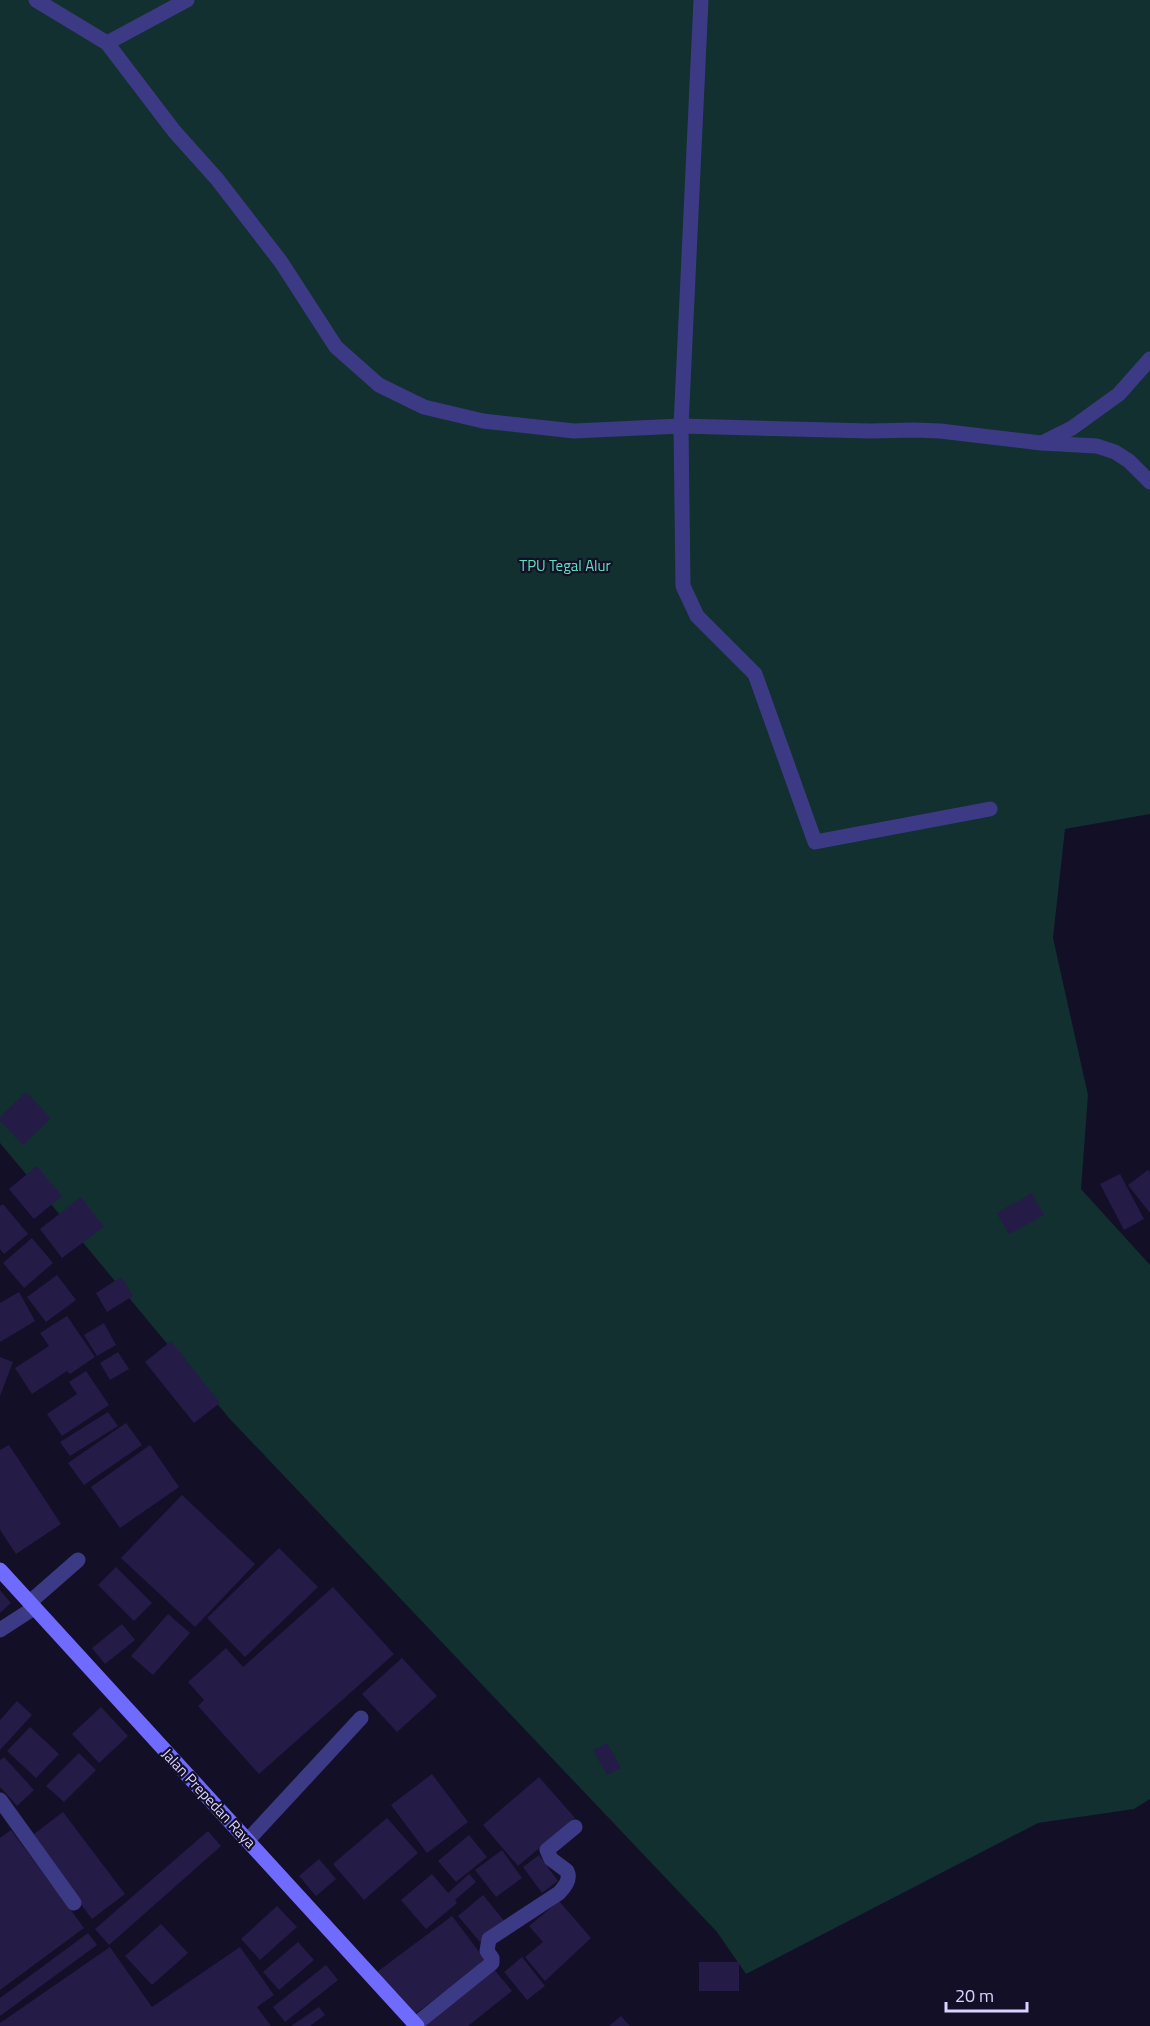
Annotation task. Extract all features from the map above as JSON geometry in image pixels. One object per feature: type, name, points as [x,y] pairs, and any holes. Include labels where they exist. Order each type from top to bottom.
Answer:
[{"type":"street","points":[[36,0],[107,43],[174,131],[217,179],[281,262],[336,346],[379,385],[424,407],[483,421],[574,431],[681,426],[940,431],[1041,443],[1097,446],[1115,452],[1150,482]]},
{"type":"street","points":[[107,43],[187,0]]},
{"type":"street","points":[[701,0],[681,426],[683,586],[697,616],[755,674],[815,842],[990,809]]},
{"type":"street","points":[[1041,443],[1072,428],[1119,394],[1150,360]]},
{"type":"street","points":[[0,1630],[32,1605],[78,1560]]},
{"type":"street","name":"Jalan Prepedan Raya","points":[[0,1570],[416,2025]]},
{"type":"street","points":[[248,1840],[361,1718]]},
{"type":"street","points":[[0,1800],[74,1903]]},
{"type":"street","points":[[416,2025],[492,1963],[492,1958],[487,1951],[489,1939],[560,1893],[569,1874],[562,1865],[552,1859],[547,1850],[575,1827]]},
{"type":"green space","name":"TPU Tegal Alur","points":[[0,0],[1150,0],[1150,814],[1065,829],[1053,938],[1088,1095],[1081,1189],[1150,1265],[1150,1799],[1134,1809],[1038,1823],[746,1974],[717,1932],[229,1418],[0,1143]]},
{"type":"building","points":[[26,1092],[51,1118],[23,1145],[0,1121],[0,1117]]},
{"type":"building","points":[[37,1166],[62,1196],[34,1219],[9,1189]]},
{"type":"building","points":[[1148,1170],[1150,1172],[1150,1213],[1128,1185]]},
{"type":"building","points":[[1120,1174],[1144,1219],[1124,1230],[1100,1184]]},
{"type":"building","points":[[1032,1193],[1044,1215],[1009,1234],[997,1213]]},
{"type":"building","points":[[81,1197],[104,1227],[62,1258],[40,1229]]},
{"type":"building","points":[[3,1204],[28,1234],[4,1254],[0,1249],[0,1206]]},
{"type":"building","points":[[32,1238],[53,1263],[24,1288],[3,1263]]},
{"type":"building","points":[[57,1275],[76,1300],[46,1322],[27,1297]]},
{"type":"building","points":[[121,1277],[133,1296],[107,1312],[96,1293]]},
{"type":"building","points":[[19,1292],[35,1321],[0,1342],[0,1303]]},
{"type":"building","points":[[67,1316],[95,1357],[70,1374],[67,1371],[32,1394],[15,1368],[49,1346],[40,1333]]},
{"type":"building","points":[[104,1323],[116,1345],[97,1356],[84,1335]]},
{"type":"building","points":[[171,1341],[220,1403],[194,1423],[145,1362]]},
{"type":"building","points":[[118,1352],[129,1369],[110,1380],[100,1363]]},
{"type":"building","points":[[0,1357],[13,1362],[0,1396]]},
{"type":"building","points":[[86,1371],[109,1405],[62,1436],[47,1414],[77,1394],[69,1382]]},
{"type":"building","points":[[108,1412],[118,1426],[70,1456],[60,1442]]},
{"type":"building","points":[[126,1423],[142,1445],[84,1485],[68,1463]]},
{"type":"building","points":[[9,1445],[61,1524],[16,1554],[0,1530],[0,1450]]},
{"type":"building","points":[[150,1445],[179,1487],[120,1528],[91,1487]]},
{"type":"building","points":[[182,1495],[255,1564],[195,1627],[121,1558]]},
{"type":"building","points":[[279,1548],[318,1587],[245,1657],[207,1618]]},
{"type":"building","points":[[116,1567],[152,1603],[134,1621],[98,1585]]},
{"type":"building","points":[[333,1587],[394,1654],[259,1774],[198,1706],[204,1700],[188,1682],[226,1648],[243,1667]]},
{"type":"building","points":[[0,1590],[11,1603],[0,1613]]},
{"type":"building","points":[[168,1614],[190,1633],[153,1675],[131,1656]]},
{"type":"building","points":[[122,1624],[135,1640],[105,1664],[92,1648]]},
{"type":"building","points":[[402,1658],[437,1696],[397,1732],[362,1694]]},
{"type":"building","points":[[17,1701],[32,1715],[0,1750],[0,1720]]},
{"type":"building","points":[[101,1707],[128,1736],[99,1763],[72,1734]]},
{"type":"building","points":[[30,1727],[59,1754],[36,1778],[7,1751]]},
{"type":"building","points":[[607,1743],[621,1768],[607,1775],[593,1750]]},
{"type":"building","points":[[79,1753],[96,1770],[64,1802],[46,1786]]},
{"type":"building","points":[[4,1757],[34,1790],[17,1806],[0,1787],[0,1760]]},
{"type":"building","points":[[432,1774],[468,1822],[427,1853],[391,1805]]},
{"type":"building","points":[[539,1777],[575,1818],[518,1866],[483,1825]]},
{"type":"building","points":[[63,1812],[125,1894],[92,1919],[30,1837]]},
{"type":"building","points":[[387,1818],[418,1853],[364,1900],[333,1864]]},
{"type":"building","points":[[11,1830],[84,1928],[0,1990],[0,1838]]},
{"type":"building","points":[[208,1831],[221,1846],[109,1945],[95,1929]]},
{"type":"building","points":[[469,1835],[487,1857],[456,1882],[438,1861]]},
{"type":"building","points":[[502,1850],[522,1878],[496,1897],[475,1870]]},
{"type":"building","points":[[539,1855],[558,1881],[542,1893],[523,1867]]},
{"type":"building","points":[[319,1859],[336,1879],[316,1896],[299,1876]]},
{"type":"building","points":[[432,1874],[448,1893],[469,1874],[476,1882],[455,1900],[457,1903],[426,1929],[401,1900]]},
{"type":"building","points":[[483,1895],[505,1922],[480,1942],[458,1916]]},
{"type":"building","points":[[559,1901],[591,1938],[545,1981],[525,1957],[543,1942],[529,1926]]},
{"type":"building","points":[[277,1906],[297,1927],[260,1960],[241,1939]]},
{"type":"building","points":[[452,1916],[486,1961],[411,2017],[377,1972]]},
{"type":"building","points":[[161,1924],[188,1953],[152,1985],[125,1956]]},
{"type":"building","points":[[88,1933],[97,1945],[0,2016],[0,1998]]},
{"type":"building","points":[[298,1942],[314,1960],[279,1990],[263,1972]]},
{"type":"building","points":[[110,1947],[152,2007],[240,1947],[274,1995],[257,2007],[271,2026],[0,2026],[0,2023]]},
{"type":"building","points":[[522,1957],[545,1986],[527,2000],[504,1972]]},
{"type":"building","points":[[699,1962],[739,1962],[739,1991],[699,1991]]},
{"type":"building","points":[[326,1965],[338,1980],[285,2022],[273,2007]]},
{"type":"building","points":[[493,1968],[512,1991],[468,2026],[421,2026]]},
{"type":"building","points":[[319,2007],[325,2015],[310,2026],[291,2026]]},
{"type":"building","points":[[621,2016],[630,2026],[609,2026]]}]
